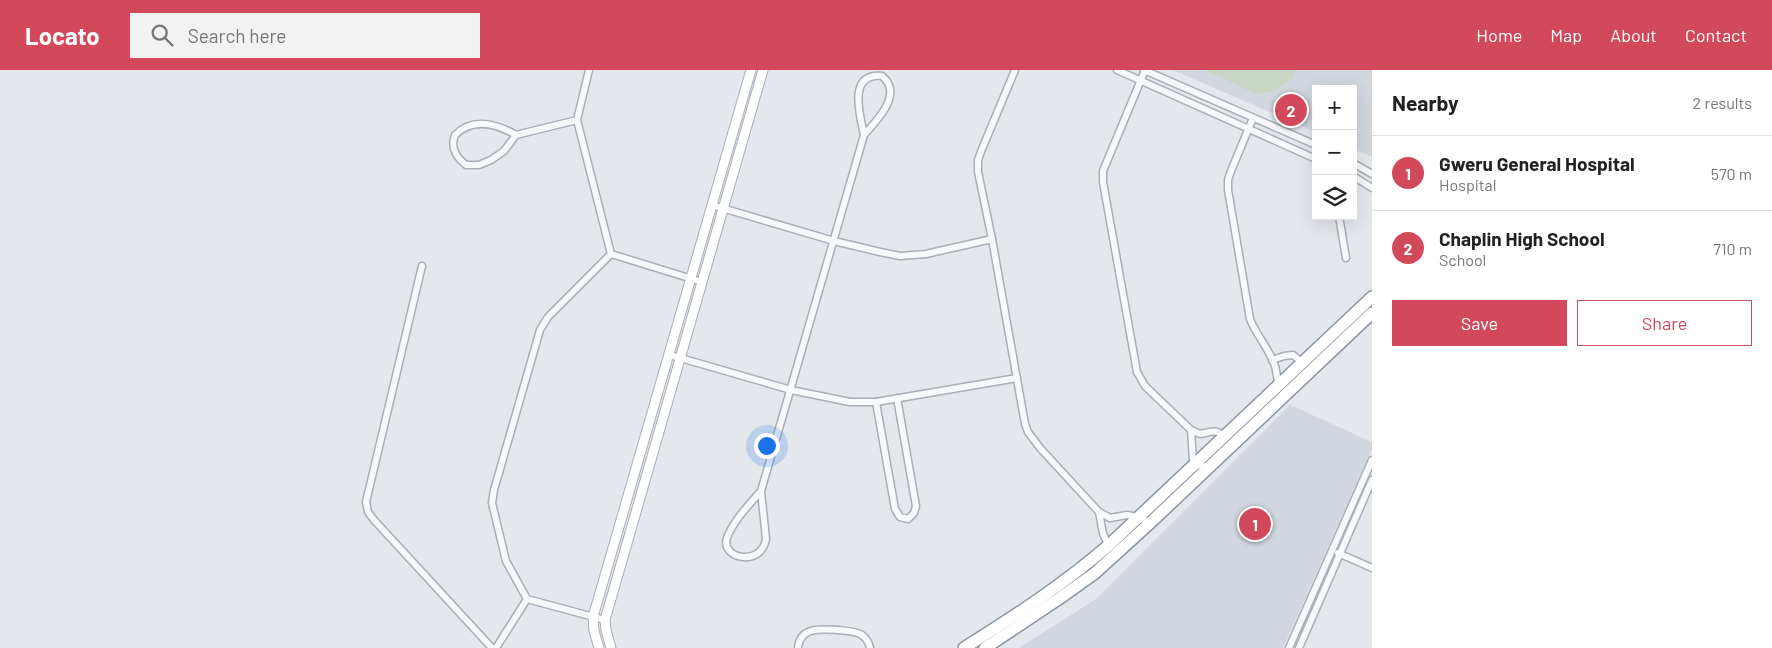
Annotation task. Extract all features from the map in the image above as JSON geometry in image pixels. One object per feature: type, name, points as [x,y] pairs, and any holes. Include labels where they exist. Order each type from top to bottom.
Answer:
[{"type":"highway","points":[[964,648],[1025,616],[1095,573],[1150,524],[1286,394],[1306,366],[1372,297]]},
{"type":"highway","points":[[985,648],[1109,545],[1279,384],[1306,366],[1372,313]]},
{"type":"main road","points":[[599,648],[594,631],[593,617],[670,356],[751,70]]},
{"type":"main road","points":[[611,648],[605,620],[763,70]]},
{"type":"street","points":[[589,70],[577,120],[611,254]]},
{"type":"street","points":[[1015,70],[978,160],[978,172],[992,239],[1022,413],[1028,432],[1040,448],[1099,512],[1110,518],[1121,515],[1138,517],[1150,524]]},
{"type":"street","points":[[1117,70],[1312,157]]},
{"type":"street","points":[[1232,446],[1225,436],[1214,431],[1200,434],[1190,430],[1145,386],[1137,372],[1103,171],[1145,70],[1312,143]]},
{"type":"street","points":[[761,491],[766,539],[764,546],[761,552],[752,557],[737,556],[729,552],[726,540],[733,526],[761,491],[864,135],[889,102],[891,86],[882,76],[870,77],[860,87],[858,97],[864,135]]},
{"type":"street","points":[[1254,118],[1231,171],[1228,190],[1250,319],[1254,330],[1276,369],[1277,381],[1286,394]]},
{"type":"street","points":[[516,135],[502,127],[491,124],[468,125],[455,135],[453,147],[457,158],[466,165],[479,165],[504,152],[516,135],[577,120]]},
{"type":"street","points":[[1357,165],[1372,174]]},
{"type":"street","points":[[1357,179],[1372,188]]},
{"type":"street","points":[[712,205],[834,241],[880,252],[913,256],[992,239]]},
{"type":"street","points":[[1340,220],[1346,258]]},
{"type":"street","points":[[611,254],[702,282]]},
{"type":"street","points":[[605,620],[527,599],[506,561],[492,503],[494,490],[540,330],[548,317],[611,254]]},
{"type":"street","points":[[422,266],[366,502],[368,512],[494,648],[527,599]]},
{"type":"street","points":[[1272,360],[1290,355],[1297,357],[1306,366]]},
{"type":"street","points":[[670,356],[791,390],[850,402],[876,402],[1017,378]]},
{"type":"street","points":[[876,402],[896,509],[900,517],[908,519],[914,513],[916,506],[897,398]]},
{"type":"street","points":[[1190,430],[1192,458],[1195,464],[1209,468]]},
{"type":"street","points":[[1289,648],[1372,460]]},
{"type":"street","points":[[1299,648],[1372,480]]},
{"type":"street","points":[[1099,512],[1103,536],[1109,545],[1119,552]]},
{"type":"street","points":[[1333,550],[1372,568]]},
{"type":"street","points":[[798,648],[800,638],[813,629],[843,631],[862,635],[867,640],[870,648]]},
{"type":"shaded area","points":[[1173,70],[1372,70],[1372,157],[1357,151],[1357,85],[1312,85],[1312,130]]},
{"type":"shaded area","points":[[1290,405],[1372,442],[1372,449],[1283,648],[1019,648],[1096,599]]},
{"type":"green space","points":[[1205,70],[1295,70],[1293,78],[1275,91],[1256,94]]},
{"type":"place","name":"Chaplin High School","points":[[1291,110]]},
{"type":"place","name":"Gweru General Hospital","points":[[1255,524]]}]
